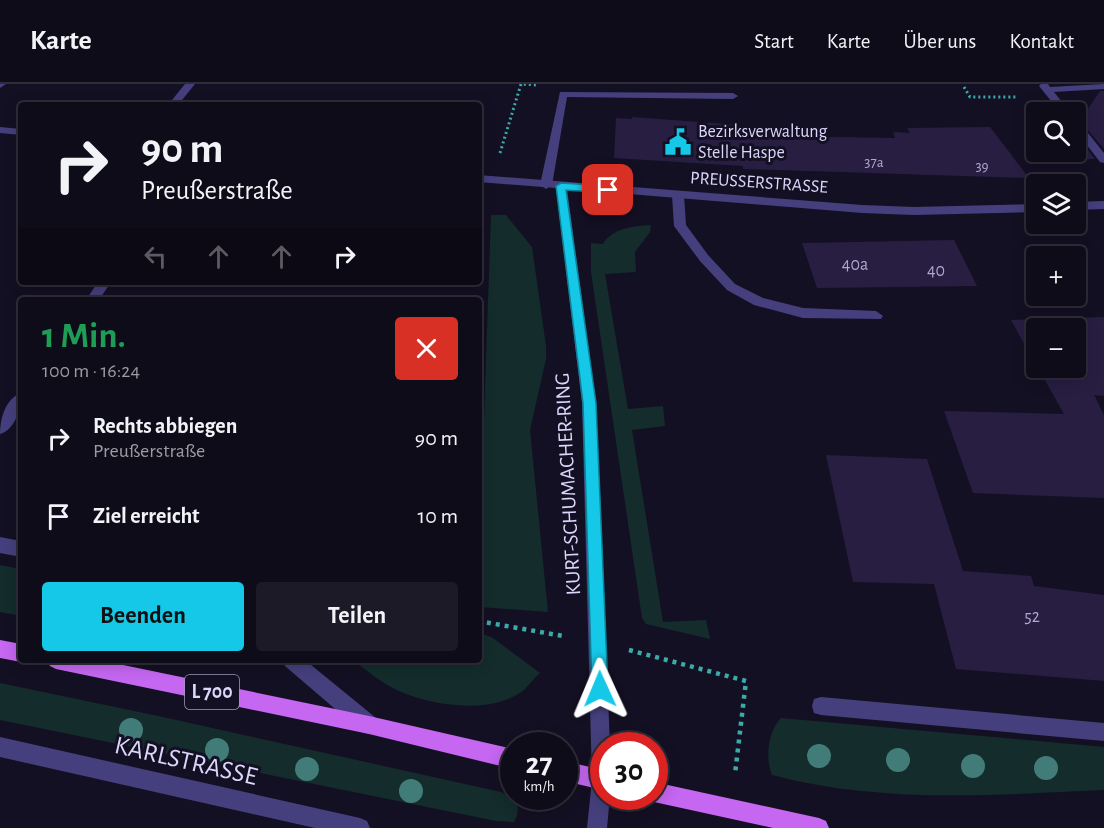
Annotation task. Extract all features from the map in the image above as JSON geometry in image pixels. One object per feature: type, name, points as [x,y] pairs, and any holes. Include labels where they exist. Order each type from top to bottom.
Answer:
[{"type":"main road","points":[[0,649],[18,652]]},
{"type":"main road","name":"L 700","points":[[71,663],[369,724],[500,756]]},
{"type":"main road","points":[[668,795],[819,828]]},
{"type":"street","points":[[176,102],[190,84]]},
{"type":"street","points":[[1047,90],[1104,86]]},
{"type":"street","points":[[1047,90],[1057,102]]},
{"type":"street","name":"KURT-SCHUMACHER-RING","points":[[601,732],[589,403],[554,185],[563,94],[733,96]]},
{"type":"street","points":[[0,130],[18,132]]},
{"type":"street","points":[[1086,138],[1104,160]]},
{"type":"street","name":"PREUSSERSTRASSE","points":[[482,178],[862,209],[914,211],[1026,208]]},
{"type":"street","points":[[678,195],[680,226],[704,258],[731,287],[759,302],[803,313],[876,316]]},
{"type":"street","points":[[1086,206],[1104,205]]},
{"type":"street","points":[[0,428],[18,403]]},
{"type":"street","points":[[0,545],[18,548]]},
{"type":"street","points":[[295,663],[369,724]]},
{"type":"street","points":[[821,706],[1104,732]]},
{"type":"street","name":"KARLSTRASSE","points":[[0,747],[360,828]]},
{"type":"street","name":"KURT-SCHUMACHER-RING","points":[[597,828],[599,810]]},
{"type":"path","points":[[491,179],[521,84],[543,85]]},
{"type":"path","points":[[964,87],[970,98],[1047,90]]},
{"type":"path","points":[[482,622],[546,633]]},
{"type":"path","points":[[652,656],[746,681],[737,757]]},
{"type":"green space","points":[[491,215],[506,215],[532,247],[546,346],[546,359],[530,430],[548,612],[482,607],[482,477]]},
{"type":"green space","points":[[651,225],[650,232],[635,252],[636,272],[605,274],[628,409],[663,406],[665,426],[632,430],[663,622],[706,620],[710,639],[646,624],[642,618],[591,272],[591,243],[603,244],[618,231]]},
{"type":"green space","points":[[0,565],[18,568],[18,615],[0,612]]},
{"type":"green space","points":[[482,633],[493,638],[540,673],[524,690],[511,698],[496,703],[462,706],[428,701],[399,691],[356,663],[482,663]]},
{"type":"green space","points":[[0,683],[500,792],[500,810],[518,810],[518,812],[514,822],[496,821],[0,720]]},
{"type":"green space","points":[[781,718],[1104,747],[1104,790],[979,795],[896,794],[813,784],[772,775],[769,745],[773,730]]},
{"type":"building","points":[[1100,91],[1104,91],[1104,149],[1086,128],[1086,112]]},
{"type":"building","points":[[632,117],[738,125],[739,129],[772,130],[773,136],[895,138],[893,132],[910,133],[907,128],[990,127],[1026,174],[1026,178],[743,169],[743,166],[614,158],[616,118],[632,119]]},
{"type":"building","points":[[1086,147],[1095,159],[1086,159]]},
{"type":"building","points":[[954,240],[977,286],[817,288],[802,243]]},
{"type":"building","points":[[1104,317],[1104,396],[1094,395],[1104,415],[1104,498],[973,493],[944,411],[1064,414],[1044,378],[1086,378],[1086,318],[1073,318]]},
{"type":"building","points":[[1011,320],[1026,320],[1026,348]]},
{"type":"building","points":[[826,455],[927,459],[963,571],[1031,576],[1034,586],[1104,595],[1104,681],[956,669],[934,584],[853,582]]},
{"type":"place","name":"Bezirksverwaltung Stelle Haspe","points":[[678,142]]},
{"type":"route","points":[[600,689],[589,403],[561,186],[608,190]]}]
